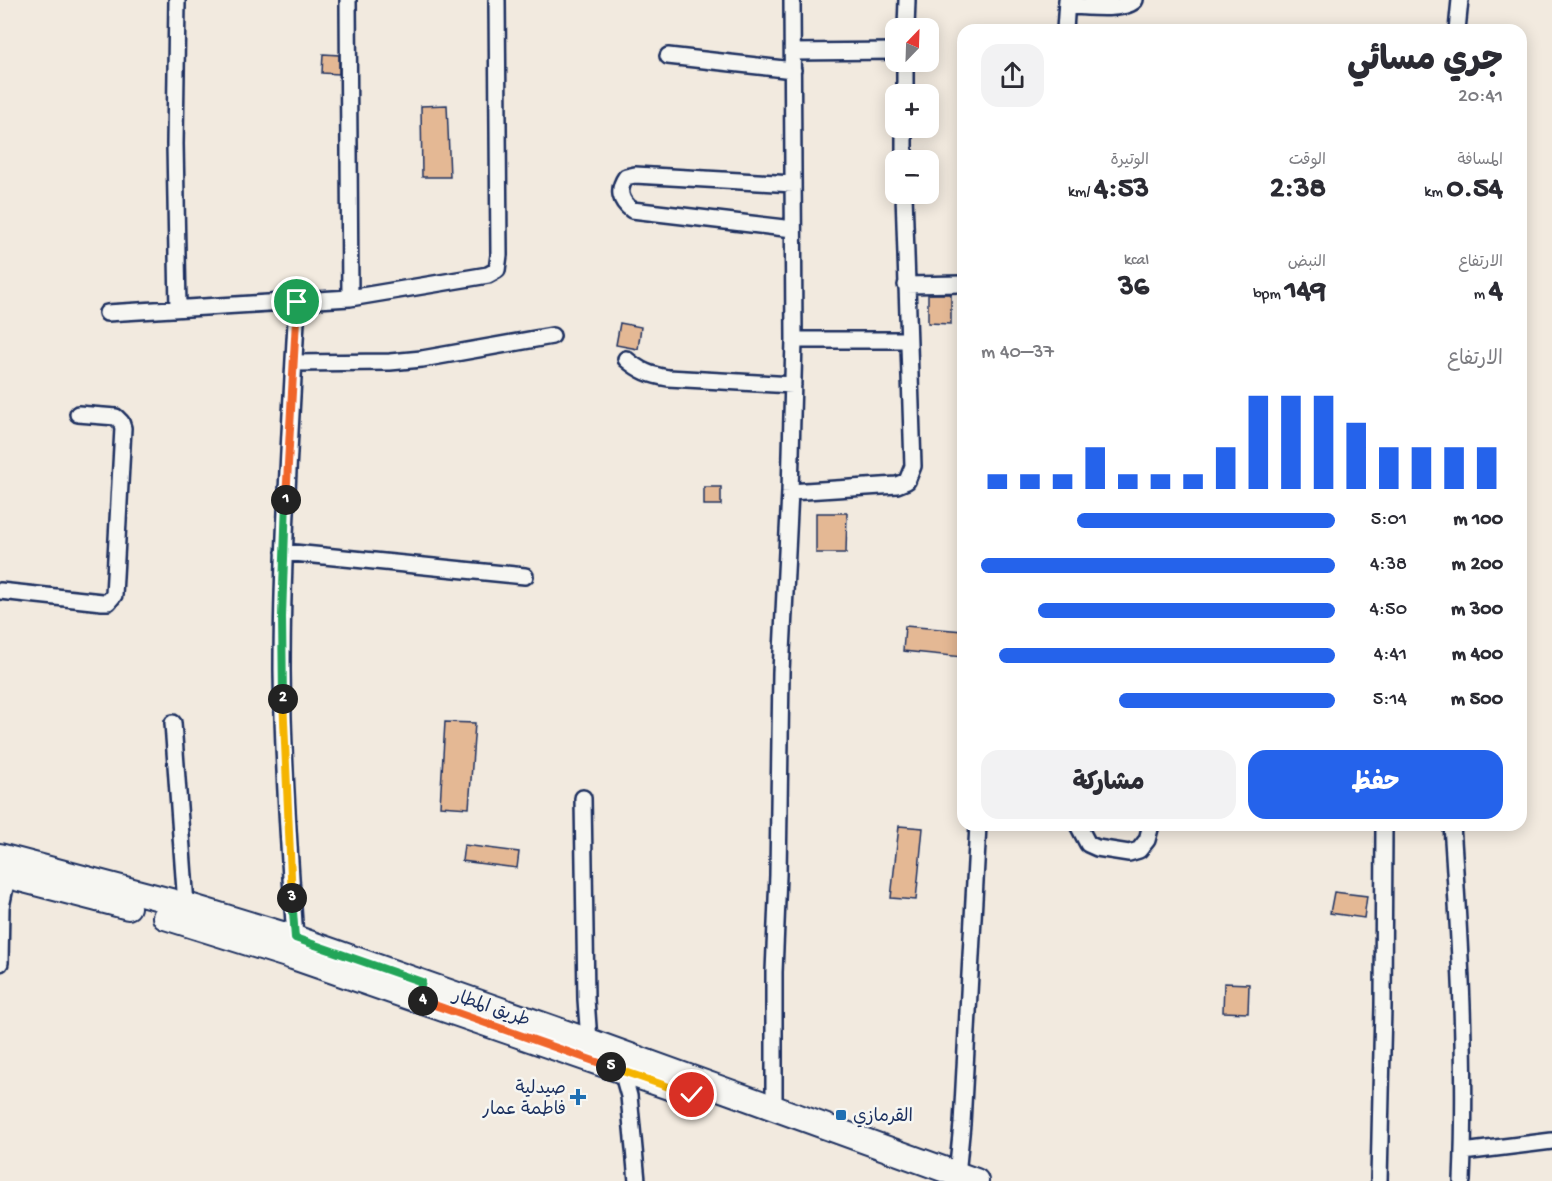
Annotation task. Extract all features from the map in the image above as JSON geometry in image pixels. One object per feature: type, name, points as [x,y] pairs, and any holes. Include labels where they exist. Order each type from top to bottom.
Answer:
[{"type":"main road","name":"طريق المطار","points":[[5,866],[183,913],[295,938],[622,1071],[931,1181]]},
{"type":"main road","name":"طريق المطار","points":[[183,913],[419,990],[589,1041],[967,1178]]},
{"type":"street","points":[[177,0],[175,144],[178,309]]},
{"type":"street","points":[[348,0],[350,298]]},
{"type":"street","points":[[107,313],[350,298],[470,279],[494,273],[497,270],[499,255],[497,0]]},
{"type":"street","points":[[774,1107],[774,972],[781,672],[790,492],[794,340],[792,0]]},
{"type":"street","points":[[907,18],[908,0]]},
{"type":"street","points":[[1065,24],[1067,3],[1119,7],[1129,5],[1135,0]]},
{"type":"street","points":[[1458,24],[1460,0]]},
{"type":"street","points":[[793,52],[885,51]]},
{"type":"street","points":[[668,56],[793,70]]},
{"type":"street","points":[[793,184],[635,175],[626,177],[621,184],[620,197],[624,204],[632,210],[793,229]]},
{"type":"street","points":[[790,492],[897,485],[907,481],[913,466],[904,204]]},
{"type":"street","points":[[906,285],[957,284]]},
{"type":"street","points":[[295,938],[282,672],[284,552],[297,302]]},
{"type":"street","points":[[294,363],[400,361],[552,336]]},
{"type":"street","points":[[794,340],[908,340]]},
{"type":"street","points":[[626,359],[648,375],[793,385]]},
{"type":"street","points":[[0,591],[102,602],[108,602],[114,595],[123,429],[116,417],[78,414]]},
{"type":"street","points":[[284,552],[525,576]]},
{"type":"street","points":[[173,723],[183,913]]},
{"type":"street","points":[[583,798],[586,999],[589,1041]]},
{"type":"street","points":[[967,1178],[962,1124],[978,831]]},
{"type":"street","points":[[1081,831],[1088,844],[1097,848],[1129,853],[1139,850],[1147,840],[1149,831]]},
{"type":"street","points":[[1379,1181],[1384,831]]},
{"type":"street","points":[[1452,831],[1462,992],[1462,1181]]},
{"type":"street","points":[[0,963],[1,907],[5,866]]},
{"type":"street","points":[[622,1071],[629,1096],[637,1181]]},
{"type":"street","points":[[1463,1152],[1552,1141]]},
{"type":"building","points":[[323,54],[339,55],[339,74],[322,73]]},
{"type":"building","points":[[447,105],[450,177],[422,177],[421,106]]},
{"type":"building","points":[[928,294],[951,294],[951,324],[928,323]]},
{"type":"building","points":[[620,323],[641,327],[638,349],[616,345]]},
{"type":"building","points":[[704,487],[721,487],[721,505],[704,505]]},
{"type":"building","points":[[816,513],[847,513],[846,553],[816,553]]},
{"type":"building","points":[[905,626],[957,630],[957,656],[903,651]]},
{"type":"building","points":[[445,722],[475,723],[469,808],[440,806]]},
{"type":"building","points":[[899,826],[923,828],[916,900],[891,898]]},
{"type":"building","points":[[464,845],[519,852],[517,868],[462,861]]},
{"type":"building","points":[[1334,892],[1367,896],[1364,918],[1330,913]]},
{"type":"building","points":[[1224,983],[1249,984],[1248,1013],[1223,1012]]},
{"type":"place","name":"صيدلية فاطمة عمار","points":[[578,1097]]},
{"type":"place","name":"القرمازي","points":[[841,1115]]},
{"type":"route","points":[[297,302],[282,617],[288,837],[295,938],[422,982],[417,999],[692,1095]]}]
